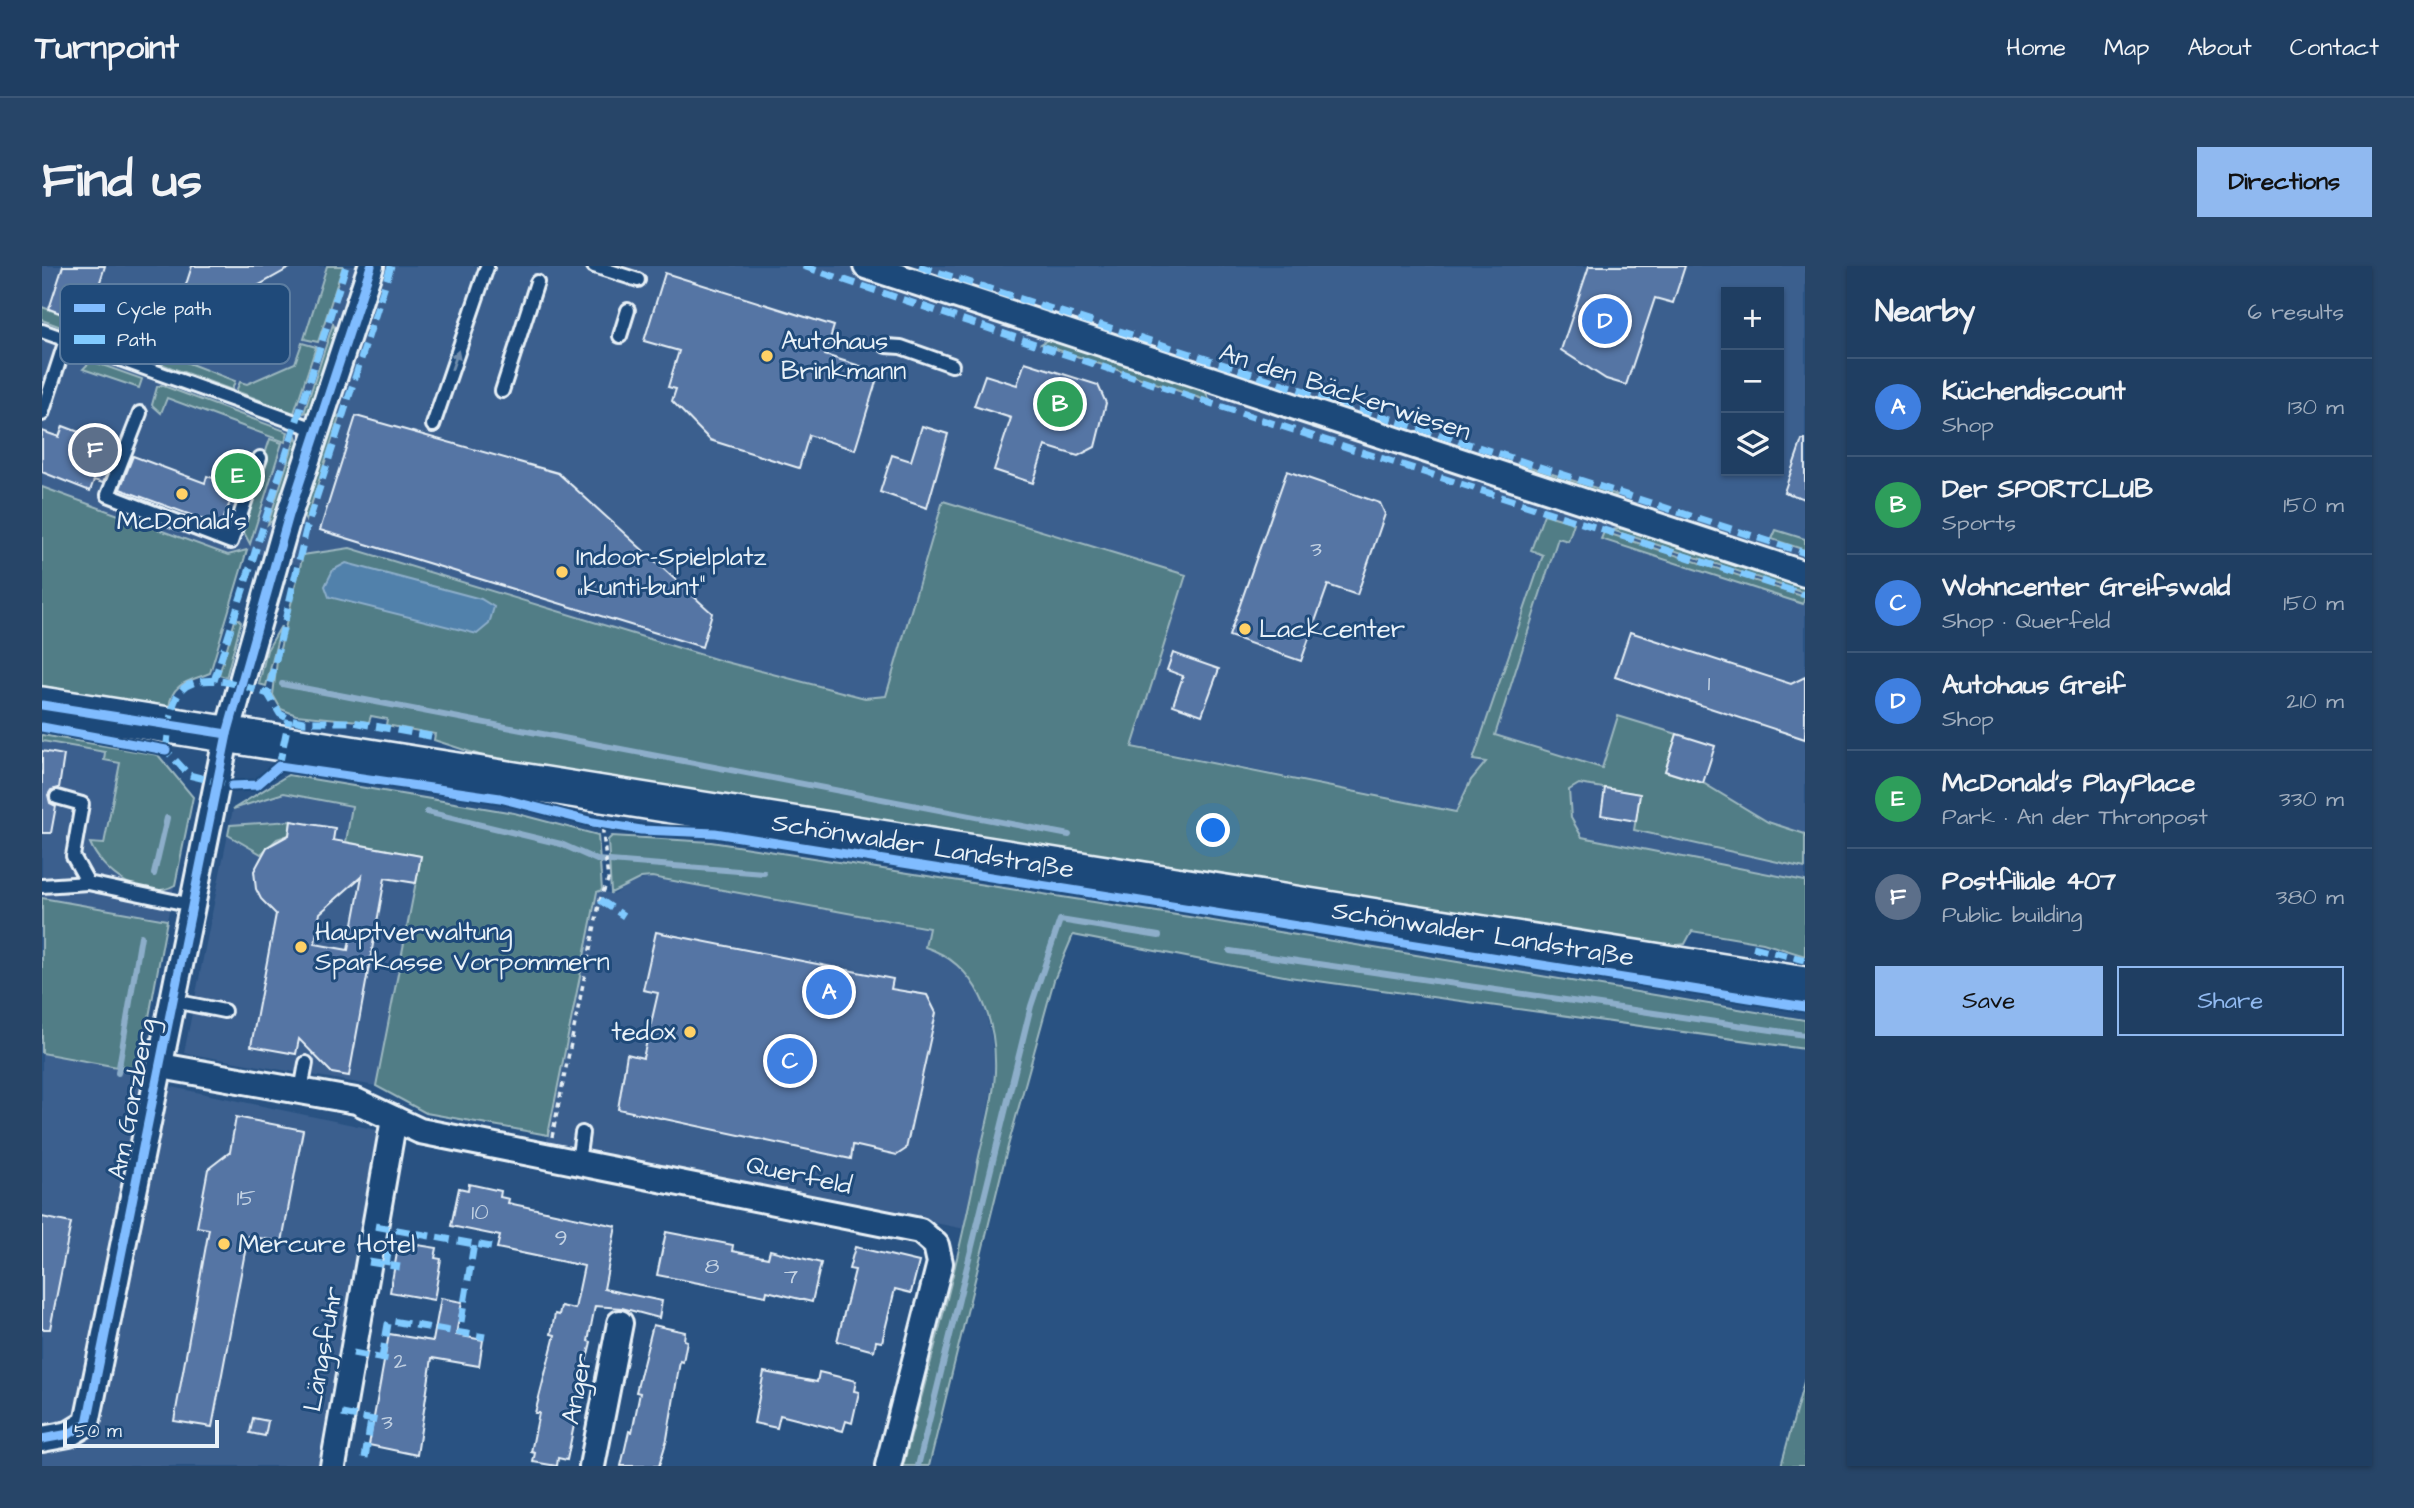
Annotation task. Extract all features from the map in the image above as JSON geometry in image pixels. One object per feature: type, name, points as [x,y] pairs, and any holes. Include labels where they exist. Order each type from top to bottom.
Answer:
[{"type":"main road","name":"Schönwalder Landstraße","points":[[42,705],[1805,985]]},
{"type":"street","name":"Am Gorzberg","points":[[42,1439],[69,1434],[88,1423],[227,734],[289,515],[371,266]]},
{"type":"street","name":"An den Bäckerwiesen","points":[[866,266],[1805,574]]},
{"type":"street","name":"Querfeld","points":[[160,1066],[356,1101],[420,1130],[920,1231],[936,1245],[940,1263],[888,1466]]},
{"type":"street","name":"Längsfuhr","points":[[333,1466],[394,1119]]},
{"type":"street","name":"Anger","points":[[592,1466],[620,1323]]},
{"type":"lane","points":[[594,266],[638,280]]},
{"type":"lane","points":[[433,425],[487,267]]},
{"type":"lane","points":[[502,391],[537,282]]},
{"type":"lane","points":[[620,336],[628,310]]},
{"type":"lane","points":[[42,331],[60,338]]},
{"type":"lane","points":[[886,346],[901,347],[952,365]]},
{"type":"lane","points":[[42,414],[60,358]]},
{"type":"lane","points":[[133,364],[317,430]]},
{"type":"lane","points":[[140,413],[108,495],[231,542],[260,458]]},
{"type":"lane","points":[[57,797],[82,804],[73,856],[88,883]]},
{"type":"lane","points":[[42,886],[88,883],[192,905]]},
{"type":"lane","points":[[174,1001],[224,1011]]},
{"type":"lane","points":[[301,1091],[306,1063]]},
{"type":"lane","points":[[578,1162],[582,1133]]},
{"type":"path","points":[[551,1141],[600,900],[608,880],[602,823]]},
{"type":"shaded area","points":[[42,266],[1805,266],[1805,881],[886,696],[865,698],[722,661],[350,548],[303,555],[301,566],[247,550],[228,555],[42,487]]},
{"type":"shaded area","points":[[346,563],[481,599],[494,607],[489,624],[477,634],[329,597],[325,586],[333,570]]},
{"type":"shaded area","points":[[42,735],[158,755],[193,797],[167,920],[42,898]]},
{"type":"shaded area","points":[[284,793],[352,806],[360,845],[421,856],[376,1086],[184,1053],[233,809]]},
{"type":"shaded area","points":[[652,877],[929,928],[926,947],[957,962],[971,977],[983,1001],[991,1035],[995,1072],[965,1229],[546,1145],[597,891],[615,894],[628,884]]},
{"type":"shaded area","points":[[42,1053],[139,1071],[172,1087],[377,1130],[321,1466],[42,1466]]},
{"type":"green space","points":[[327,266],[343,266],[318,342],[304,339]]},
{"type":"green space","points":[[42,307],[60,314],[60,327],[42,320]]},
{"type":"green space","points":[[333,324],[337,333],[314,410],[304,413]]},
{"type":"green space","points":[[1049,339],[1204,389],[1211,402],[1041,344]]},
{"type":"green space","points":[[302,343],[316,347],[294,413],[236,391],[240,382],[247,384],[295,363]]},
{"type":"green space","points":[[88,364],[100,364],[142,379],[139,388],[83,369]]},
{"type":"green space","points":[[161,364],[191,364],[235,381],[232,390]]},
{"type":"green space","points":[[161,385],[288,432],[285,442],[167,398],[161,413],[152,405],[157,387]]},
{"type":"green space","points":[[340,415],[306,521],[301,512],[331,421]]},
{"type":"green space","points":[[296,436],[300,449],[276,518],[268,524]]},
{"type":"green space","points":[[270,439],[282,443],[250,544],[241,527]]},
{"type":"green space","points":[[233,457],[254,465],[246,490],[224,482]]},
{"type":"green space","points":[[1518,463],[1618,495],[1603,500],[1521,473]]},
{"type":"green space","points":[[42,487],[228,555],[247,550],[210,673],[178,687],[169,707],[42,686]]},
{"type":"green space","points":[[943,501],[1186,575],[1132,747],[1456,812],[1471,780],[1486,762],[1473,760],[1543,555],[1531,550],[1544,514],[1574,523],[1568,541],[1558,538],[1495,735],[1602,768],[1618,716],[1677,734],[1665,771],[1703,783],[1768,822],[1805,834],[1805,868],[1634,830],[1640,794],[1579,784],[1569,790],[1571,818],[1582,837],[1805,881],[1805,956],[1763,943],[1692,931],[1685,944],[1657,948],[501,762],[434,740],[435,734],[386,725],[387,719],[371,716],[369,722],[296,715],[281,709],[273,695],[277,661],[303,555],[350,548],[722,661],[865,698],[886,696]]},
{"type":"green space","points":[[1629,527],[1804,584],[1805,593],[1612,530]]},
{"type":"green space","points":[[1776,530],[1805,539],[1805,550],[1772,539]]},
{"type":"green space","points":[[1604,532],[1805,597],[1803,604],[1601,539]]},
{"type":"green space","points":[[236,617],[241,622],[226,677],[219,675]]},
{"type":"green space","points":[[281,626],[266,686],[259,684],[267,650]]},
{"type":"green space","points":[[42,735],[158,755],[193,797],[175,885],[163,890],[150,890],[125,882],[104,864],[90,843],[104,844],[120,763],[104,760],[105,752],[42,741]]},
{"type":"green space","points":[[288,775],[514,813],[598,835],[602,890],[597,892],[548,1135],[426,1113],[376,1086],[421,856],[346,842],[352,806],[284,793],[233,809]]},
{"type":"green space","points":[[291,821],[289,835],[277,839],[261,854],[228,835],[230,825]]},
{"type":"green space","points":[[612,836],[711,842],[1189,917],[1805,1020],[1805,1049],[1289,977],[1073,935],[1054,980],[1008,1146],[929,1466],[903,1466],[953,1276],[993,1094],[995,1052],[992,1032],[980,996],[971,980],[958,966],[925,947],[929,928],[652,877],[641,878],[611,893],[608,840]]},
{"type":"green space","points":[[42,898],[167,920],[139,1071],[42,1053]]},
{"type":"green space","points":[[1805,1378],[1805,1466],[1781,1466]]},
{"type":"building","points":[[63,266],[105,266],[99,284],[60,284],[60,313],[49,309]]},
{"type":"building","points":[[192,266],[293,266],[261,284],[186,284]]},
{"type":"building","points":[[1589,266],[1685,266],[1673,303],[1655,298],[1626,385],[1606,379],[1561,350]]},
{"type":"building","points":[[665,273],[834,326],[825,355],[879,372],[855,450],[809,435],[799,468],[710,440],[672,401],[676,389],[668,387],[679,351],[644,341]]},
{"type":"building","points":[[1025,362],[1098,385],[1106,403],[1095,447],[1078,456],[1045,446],[1033,483],[994,470],[1011,418],[974,406],[985,375],[1017,385]]},
{"type":"building","name":"Indoor-Spielplatz „kunti-bunt“","points":[[356,416],[558,473],[712,613],[702,647],[320,530]]},
{"type":"building","points":[[63,426],[108,443],[107,446],[116,450],[103,483],[94,480],[90,491],[42,472],[42,431],[59,437]]},
{"type":"building","points":[[922,426],[948,434],[927,508],[880,492],[892,455],[911,461]]},
{"type":"building","points":[[1802,440],[1805,440],[1805,499],[1784,492]]},
{"type":"building","name":"McDonald's","points":[[133,456],[205,483],[207,476],[236,486],[221,526],[120,489]]},
{"type":"building","points":[[1287,471],[1380,503],[1385,514],[1357,595],[1328,585],[1301,661],[1229,636]]},
{"type":"building","points":[[1630,632],[1791,684],[1805,677],[1805,739],[1615,677]]},
{"type":"building","points":[[1173,653],[1219,669],[1202,715],[1173,705],[1183,676],[1167,670]]},
{"type":"building","points":[[1677,734],[1715,746],[1703,783],[1665,771]]},
{"type":"building","points":[[42,751],[64,755],[59,788],[51,790],[48,795],[50,803],[56,806],[51,833],[42,833]]},
{"type":"building","points":[[1605,788],[1640,794],[1636,821],[1601,815]]},
{"type":"building","name":"Hauptverwaltung Sparkasse Vorpommern","points":[[291,821],[335,828],[333,840],[421,856],[416,883],[385,878],[349,1076],[332,1073],[299,1039],[296,1054],[251,1046],[276,914],[261,899],[256,889],[254,871],[267,847],[289,835]],"holes":[[[362,876],[348,950],[315,944],[320,913]]]},
{"type":"building","points":[[656,932],[893,979],[891,989],[927,995],[936,1013],[906,1149],[897,1155],[853,1145],[851,1159],[618,1109],[627,1054],[643,1058],[658,993],[643,990]]},
{"type":"building","points":[[236,1117],[303,1130],[282,1242],[248,1236],[212,1427],[174,1421],[209,1229],[197,1227],[208,1169],[230,1152]]},
{"type":"building","points":[[469,1184],[501,1191],[500,1197],[509,1199],[508,1203],[616,1226],[604,1289],[662,1301],[659,1318],[622,1308],[595,1306],[588,1341],[591,1342],[572,1420],[575,1420],[567,1460],[558,1458],[557,1466],[533,1462],[535,1453],[531,1452],[539,1413],[535,1413],[555,1335],[551,1334],[555,1314],[559,1315],[561,1306],[575,1309],[584,1266],[497,1248],[500,1236],[451,1226],[459,1188],[468,1190]]},
{"type":"building","points":[[42,1217],[71,1223],[50,1329],[42,1329]]},
{"type":"building","points":[[666,1232],[733,1245],[732,1251],[768,1258],[770,1250],[821,1263],[812,1302],[767,1291],[766,1296],[657,1275]]},
{"type":"building","points":[[399,1242],[437,1248],[435,1258],[441,1259],[434,1300],[390,1292]]},
{"type":"building","points":[[855,1247],[919,1262],[911,1293],[895,1289],[882,1342],[876,1341],[874,1351],[837,1341],[855,1270],[849,1269]]},
{"type":"building","points":[[441,1298],[462,1302],[456,1335],[483,1340],[479,1366],[432,1358],[417,1455],[369,1445],[389,1334],[433,1341]]},
{"type":"building","points":[[653,1325],[685,1332],[684,1340],[687,1341],[683,1362],[680,1361],[667,1439],[659,1466],[621,1466],[629,1431],[632,1432],[640,1393],[636,1392]]},
{"type":"building","points":[[764,1372],[817,1382],[819,1372],[856,1381],[854,1391],[859,1392],[852,1423],[846,1421],[843,1431],[780,1415],[777,1428],[754,1423]]},
{"type":"building","points":[[253,1418],[268,1421],[265,1436],[250,1433]]},
{"type":"waterway","points":[[282,684],[1069,835]]},
{"type":"waterway","points":[[427,812],[561,844],[597,860],[764,873]]},
{"type":"waterway","points":[[154,874],[167,818]]},
{"type":"waterway","points":[[918,1466],[1031,1006],[1060,920],[1159,936]]},
{"type":"waterway","points":[[118,1073],[141,936]]},
{"type":"waterway","points":[[1230,951],[1805,1035]]},
{"type":"marked path","points":[[214,681],[346,266]]},
{"type":"marked path","points":[[391,266],[306,530],[268,694],[280,714],[289,719],[303,722],[353,722],[435,737]]},
{"type":"marked path","points":[[803,266],[1216,405],[1805,595]]},
{"type":"marked path","points":[[919,266],[1805,553]]},
{"type":"marked path","points":[[166,750],[176,698],[188,685],[198,681],[222,681],[268,694]]},
{"type":"marked path","points":[[279,766],[289,719]]},
{"type":"marked path","points":[[159,749],[166,750],[189,775],[224,784]]},
{"type":"marked path","points":[[600,900],[624,916]]},
{"type":"marked path","points":[[1753,947],[1805,960]]},
{"type":"marked path","points":[[375,1226],[491,1247]]},
{"type":"marked path","points":[[386,1265],[392,1229]]},
{"type":"marked path","points":[[461,1322],[474,1244]]},
{"type":"marked path","points":[[369,1262],[400,1267]]},
{"type":"marked path","points":[[382,1358],[388,1324],[392,1321],[485,1337]]},
{"type":"marked path","points":[[353,1353],[389,1360]]},
{"type":"marked path","points":[[342,1414],[379,1421]]},
{"type":"marked path","points":[[365,1458],[371,1420]]},
{"type":"cycle path","points":[[42,1439],[69,1434],[87,1423],[227,734],[289,515],[371,266]]},
{"type":"cycle path","points":[[42,705],[227,734]]},
{"type":"cycle path","points":[[42,727],[166,750]]},
{"type":"cycle path","points":[[232,786],[257,785],[279,766],[500,798],[593,822],[641,830],[715,833],[1805,1007]]},
{"type":"place","name":"Autohaus Greif","points":[[1605,321]]},
{"type":"place","name":"Autohaus Brinkmann","points":[[767,356]]},
{"type":"place","name":"Der SPORTCLUB","points":[[1060,404]]},
{"type":"place","name":"Postfiliale 407","points":[[95,450]]},
{"type":"place","name":"McDonald's PlayPlace","points":[[238,476]]},
{"type":"place","name":"McDonald's","points":[[182,494]]},
{"type":"place","name":"Indoor-Spielplatz „kunti-bunt“","points":[[562,572]]},
{"type":"place","name":"Lackcenter","points":[[1245,629]]},
{"type":"place","name":"Hauptverwaltung Sparkasse Vorpommern","points":[[301,947]]},
{"type":"place","name":"Küchendiscount","points":[[829,992]]},
{"type":"place","name":"tedox","points":[[690,1032]]},
{"type":"place","name":"Wohncenter Greifswald","points":[[790,1061]]},
{"type":"place","name":"Mercure Hotel","points":[[224,1244]]}]
